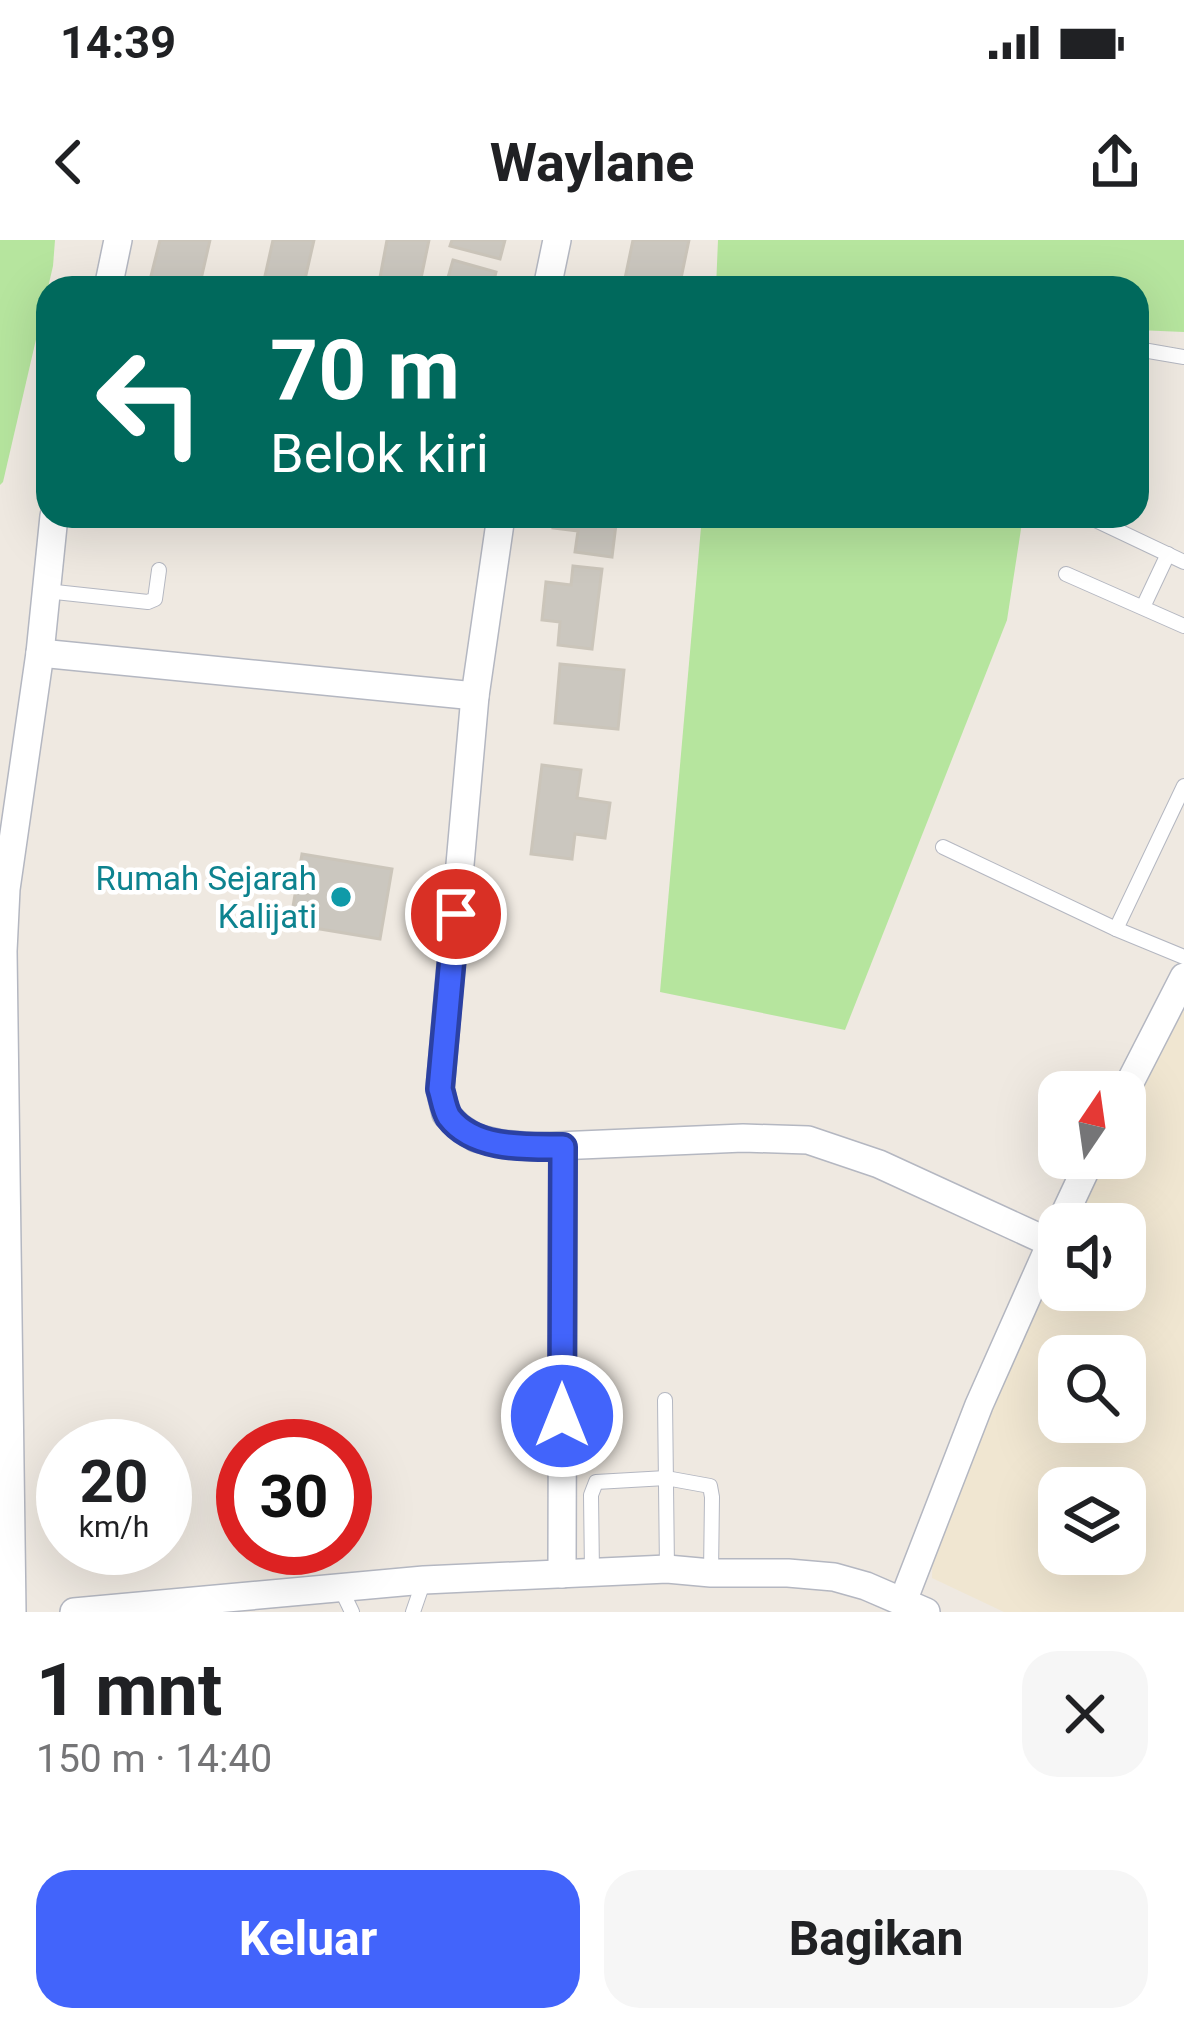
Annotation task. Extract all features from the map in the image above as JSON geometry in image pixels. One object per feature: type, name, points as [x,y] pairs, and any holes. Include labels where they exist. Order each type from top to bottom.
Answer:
[{"type":"street","points":[[110,276],[118,240]]},
{"type":"street","points":[[550,276],[557,240]]},
{"type":"street","points":[[12,1612],[3,951],[6,890],[53,528]]},
{"type":"street","points":[[499,528],[476,695],[440,1089],[446,1114],[476,1138],[518,1146],[808,1140],[1038,1224]]},
{"type":"street","points":[[40,653],[476,695]]},
{"type":"street","points":[[1136,1071],[1184,977]]},
{"type":"street","points":[[562,1574],[563,1147]]},
{"type":"street","points":[[74,1612],[346,1600],[424,1580],[668,1569],[834,1577],[915,1606],[980,1406],[1038,1272]]},
{"type":"lane","points":[[1149,351],[1184,357]]},
{"type":"lane","points":[[1113,528],[1184,562]]},
{"type":"lane","points":[[1143,608],[1168,554]]},
{"type":"lane","points":[[46,591],[148,602],[155,599],[159,570]]},
{"type":"lane","points":[[1066,574],[1184,626]]},
{"type":"lane","points":[[1116,929],[1184,786]]},
{"type":"lane","points":[[943,847],[1184,957]]},
{"type":"lane","points":[[664,1400],[668,1569]]},
{"type":"lane","points":[[592,1572],[590,1495],[596,1481],[666,1478],[710,1486],[711,1573]]},
{"type":"lane","points":[[413,1612],[424,1580]]},
{"type":"shaded area","points":[[1172,1003],[1184,1008],[1184,1612],[1004,1612],[932,1578],[933,1546],[1038,1302],[1038,1311],[1146,1311],[1146,1203],[1082,1203],[1092,1179],[1146,1179],[1146,1071],[1141,1071]]},
{"type":"green space","points":[[0,240],[55,240],[51,276],[36,276],[36,339],[0,485]]},
{"type":"green space","points":[[718,240],[1184,240],[1184,332],[1149,331],[1149,276],[716,276]]},
{"type":"green space","points":[[701,528],[1021,528],[1007,620],[845,1030],[660,992]]},
{"type":"building","points":[[160,240],[210,240],[202,276],[151,276]]},
{"type":"building","points":[[273,240],[314,240],[306,276],[265,276]]},
{"type":"building","points":[[387,240],[429,240],[422,276],[380,276]]},
{"type":"building","points":[[452,240],[505,240],[500,259],[450,246]]},
{"type":"building","points":[[633,240],[689,240],[682,276],[626,276]]},
{"type":"building","points":[[453,260],[496,272],[495,276],[448,276]]},
{"type":"building","points":[[553,528],[616,528],[612,557],[575,552],[578,531]]},
{"type":"building","points":[[573,566],[602,569],[592,649],[558,645],[560,622],[542,620],[546,582],[571,585]]},
{"type":"building","points":[[560,664],[624,670],[618,729],[555,723]]},
{"type":"building","points":[[542,765],[581,770],[577,798],[610,803],[605,838],[575,834],[572,859],[531,854]]},
{"type":"building","name":"Rumah Sejarah Kalijati","points":[[302,854],[392,869],[380,939],[290,924]]},
{"type":"place","name":"Rumah Sejarah Kalijati","points":[[341,897]]},
{"type":"route","points":[[456,914],[440,1089],[446,1114],[476,1138],[563,1147],[562,1416]]}]
